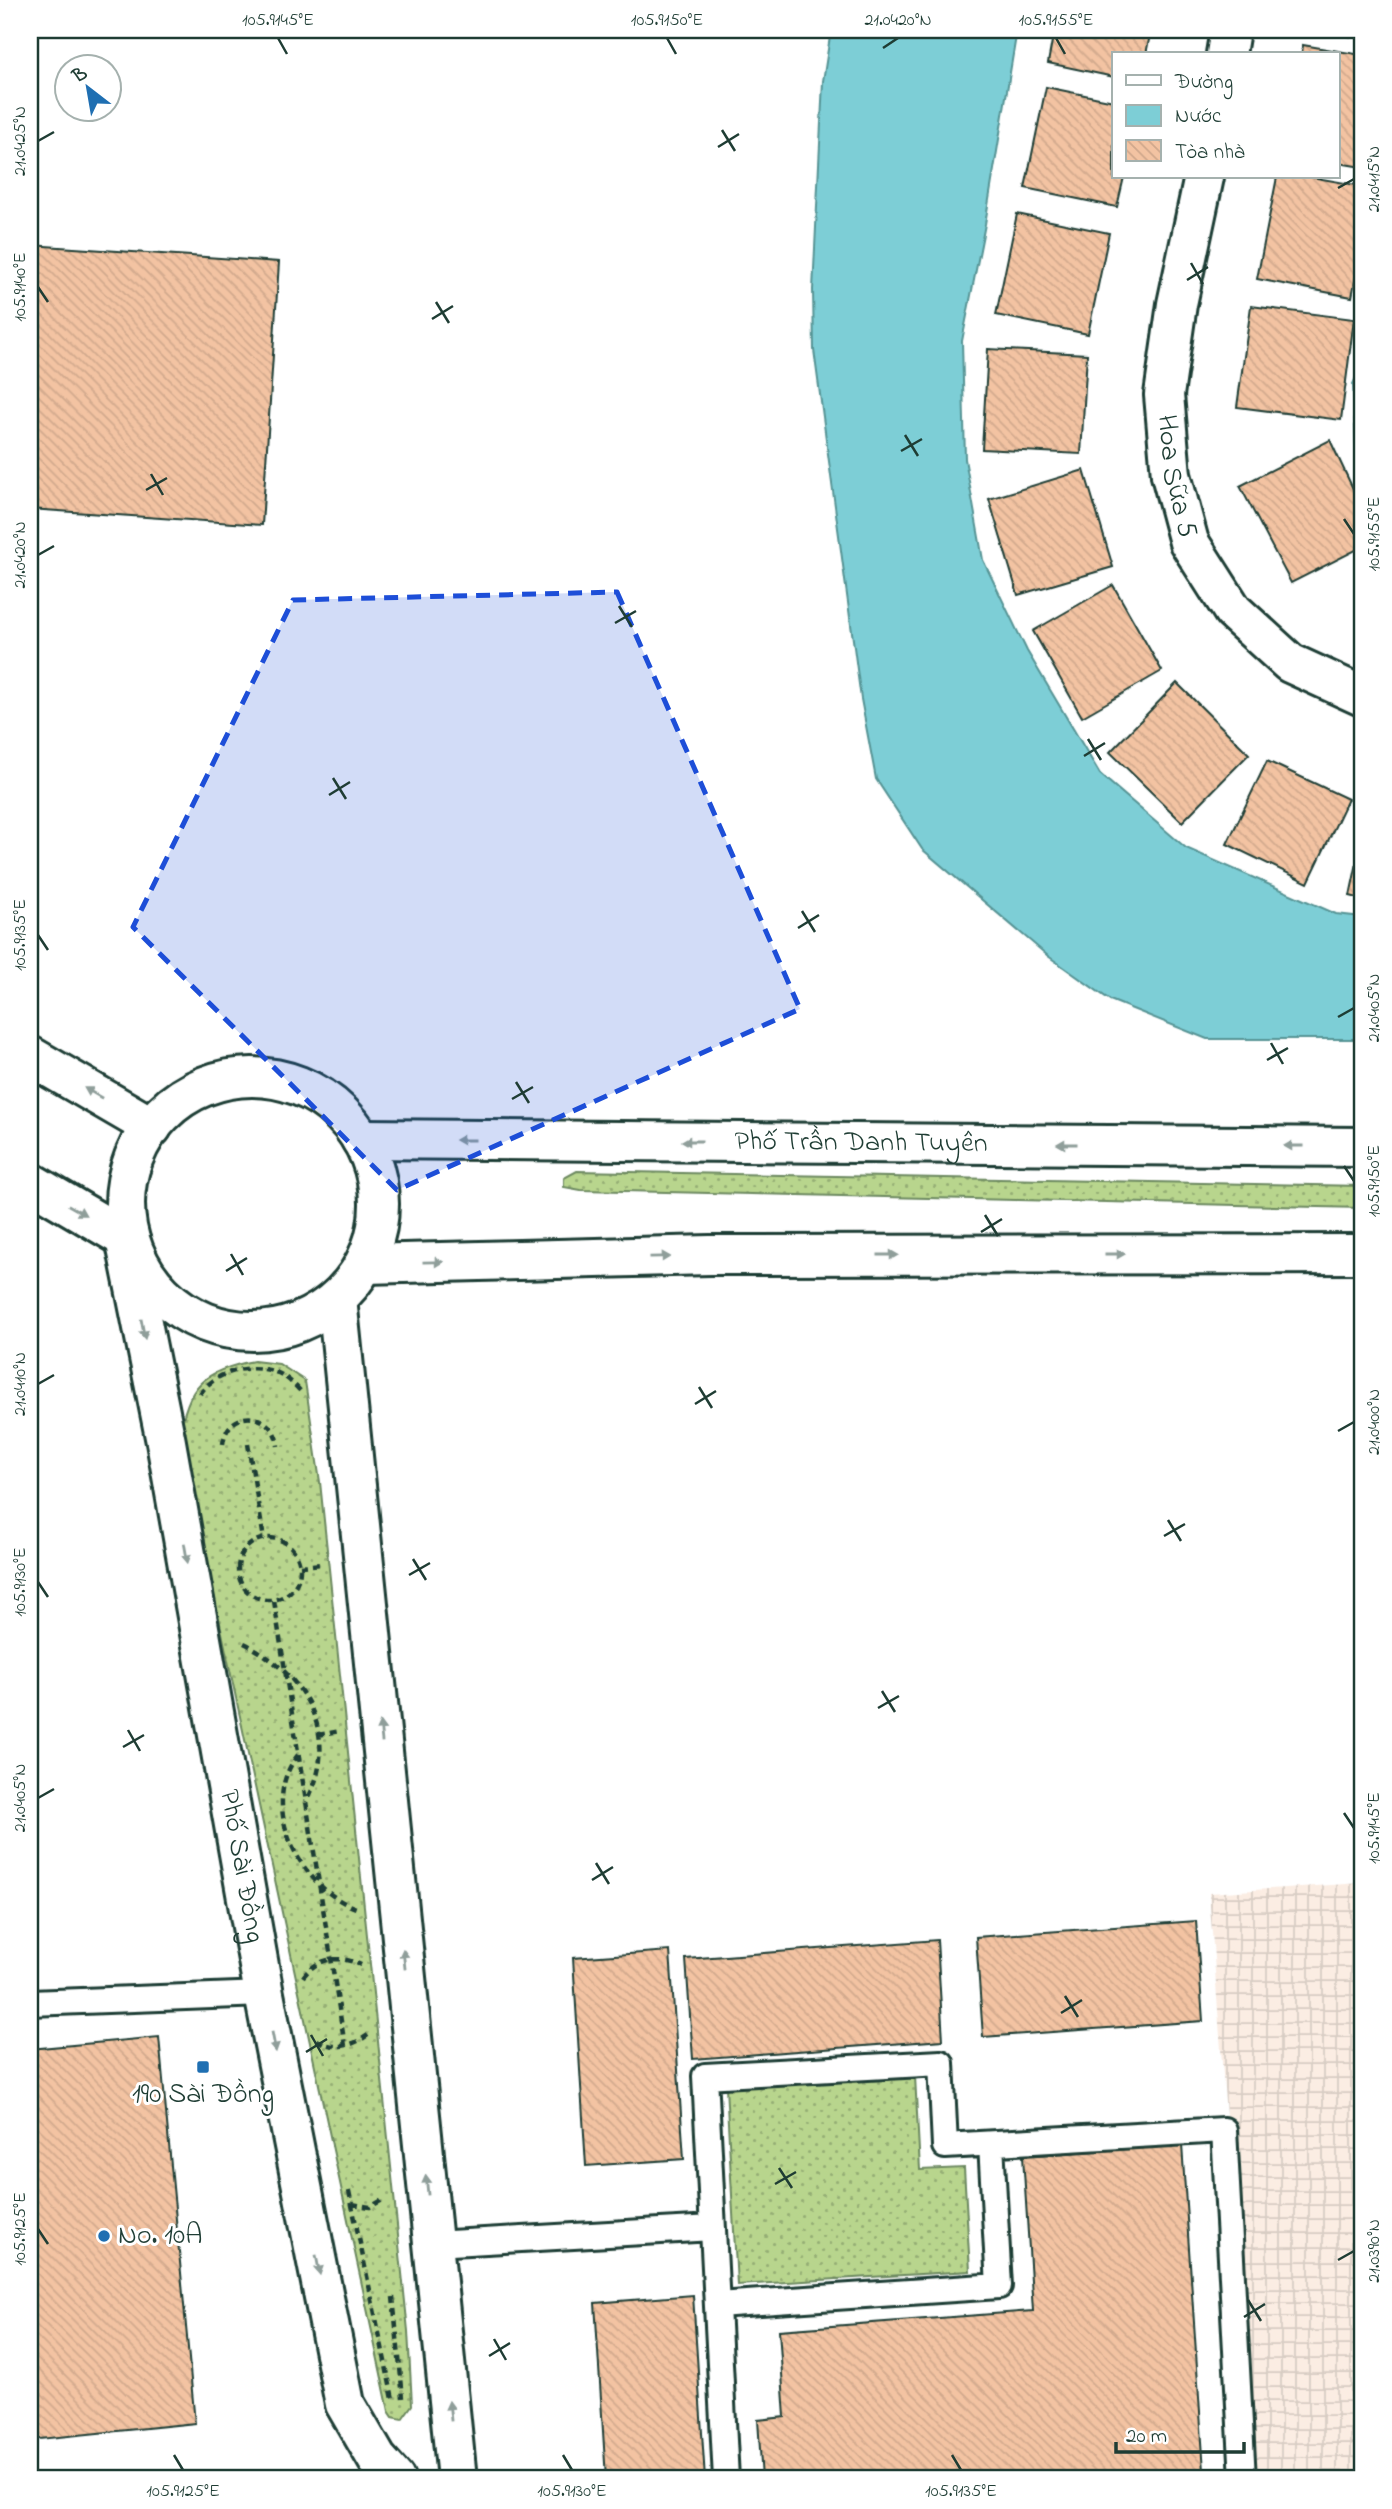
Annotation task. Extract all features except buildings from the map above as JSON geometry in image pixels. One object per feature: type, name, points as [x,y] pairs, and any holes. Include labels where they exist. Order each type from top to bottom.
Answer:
[{"type":"street","points":[[1226,52],[1230,30]]},
{"type":"street","name":"Hoa Sữa 5","points":[[1204,178],[1177,304],[1164,395],[1171,475],[1189,542],[1233,611],[1290,663],[1362,696]]},
{"type":"street","points":[[30,1056],[152,1127]]},
{"type":"street","name":"Phố Sài Đồng","points":[[365,1264],[374,1244],[380,1205],[374,1166],[361,1139],[344,1116],[313,1092],[295,1084],[265,1078],[236,1079],[199,1090],[181,1099],[152,1127],[141,1143],[128,1180],[125,1238],[169,1456],[264,1994],[345,2404],[377,2459],[394,2479]]},
{"type":"street","name":"Phố Trần Danh Tuyên","points":[[361,1139],[1362,1147]]},
{"type":"street","points":[[30,1182],[125,1238],[146,1274],[165,1296],[187,1314],[222,1328],[240,1331],[278,1329],[313,1316],[337,1299],[365,1264],[710,1255],[1362,1254]]},
{"type":"street","points":[[337,1299],[457,2479]]},
{"type":"lane","points":[[30,2003],[264,1994]]},
{"type":"lane","points":[[726,2479],[705,2076],[941,2063],[945,2146],[1224,2130],[1242,2479]]},
{"type":"lane","points":[[717,2305],[999,2286],[990,2144]]},
{"type":"lane","points":[[433,2244],[713,2228]]},
{"type":"path","points":[[195,1401],[206,1384],[231,1371],[253,1368],[279,1373],[303,1392],[307,1404]]},
{"type":"path","points":[[223,1444],[224,1435],[234,1421],[251,1416],[268,1422],[277,1436],[278,1446]]},
{"type":"path","points":[[248,1444],[264,1539]]},
{"type":"path","points":[[264,1539],[280,1540],[289,1545],[296,1553],[300,1566],[298,1582],[292,1591],[274,1601],[253,1597],[245,1590],[237,1570],[244,1551],[264,1539]]},
{"type":"path","points":[[322,1554],[325,1578]]},
{"type":"path","points":[[300,1566],[323,1564]]},
{"type":"path","points":[[274,1601],[345,2046]]},
{"type":"path","points":[[237,1641],[264,1653],[286,1672],[309,1703],[318,1735],[319,1772],[306,1802]]},
{"type":"path","points":[[338,1717],[341,1745]]},
{"type":"path","points":[[318,1735],[340,1731]]},
{"type":"path","points":[[299,1755],[284,1777],[283,1820],[298,1856],[319,1885],[330,1895],[356,1908]]},
{"type":"path","points":[[355,1895],[357,1920]]},
{"type":"path","points":[[360,1954],[363,1979]]},
{"type":"path","points":[[303,1978],[316,1964],[331,1958],[362,1965]]},
{"type":"path","points":[[300,1964],[305,1990]]},
{"type":"path","points":[[367,2021],[370,2049]]},
{"type":"path","points":[[313,2028],[319,2054]]},
{"type":"path","points":[[316,2040],[329,2046],[345,2046],[368,2035]]},
{"type":"path","points":[[383,2185],[386,2212]]},
{"type":"path","points":[[348,2190],[393,2399]]},
{"type":"path","points":[[351,2204],[370,2207],[384,2199]]},
{"type":"path","points":[[393,2292],[403,2398]]},
{"type":"highlighted area","points":[[617,592],[800,1009],[397,1190],[133,927],[293,600]]},
{"type":"shaded area","points":[[1362,1883],[1362,2479],[1254,2479],[1209,1893]]},
{"type":"green space","points":[[577,1171],[1362,1186],[1362,1208],[581,1190],[564,1187],[564,1178]]},
{"type":"green space","points":[[254,1361],[279,1364],[305,1381],[320,1482],[408,2331],[412,2405],[402,2419],[393,2417],[389,2411],[180,1437],[187,1405],[201,1383],[222,1370]]},
{"type":"green space","points":[[915,2076],[920,2170],[964,2168],[970,2271],[737,2285],[726,2087]]},
{"type":"water","points":[[831,30],[1017,30],[985,224],[962,341],[965,459],[983,560],[1027,651],[1100,774],[1186,848],[1336,914],[1362,917],[1362,1039],[1207,1039],[1110,1000],[1048,956],[922,849],[876,779],[861,699],[814,350],[813,290],[823,81]]},
{"type":"water","points":[[1362,365],[1362,453],[1356,447],[1353,384]]},
{"type":"place","name":"190 Sài Đồng","points":[[203,2067]]},
{"type":"place","name":"No. 10A","points":[[104,2236]]}]
